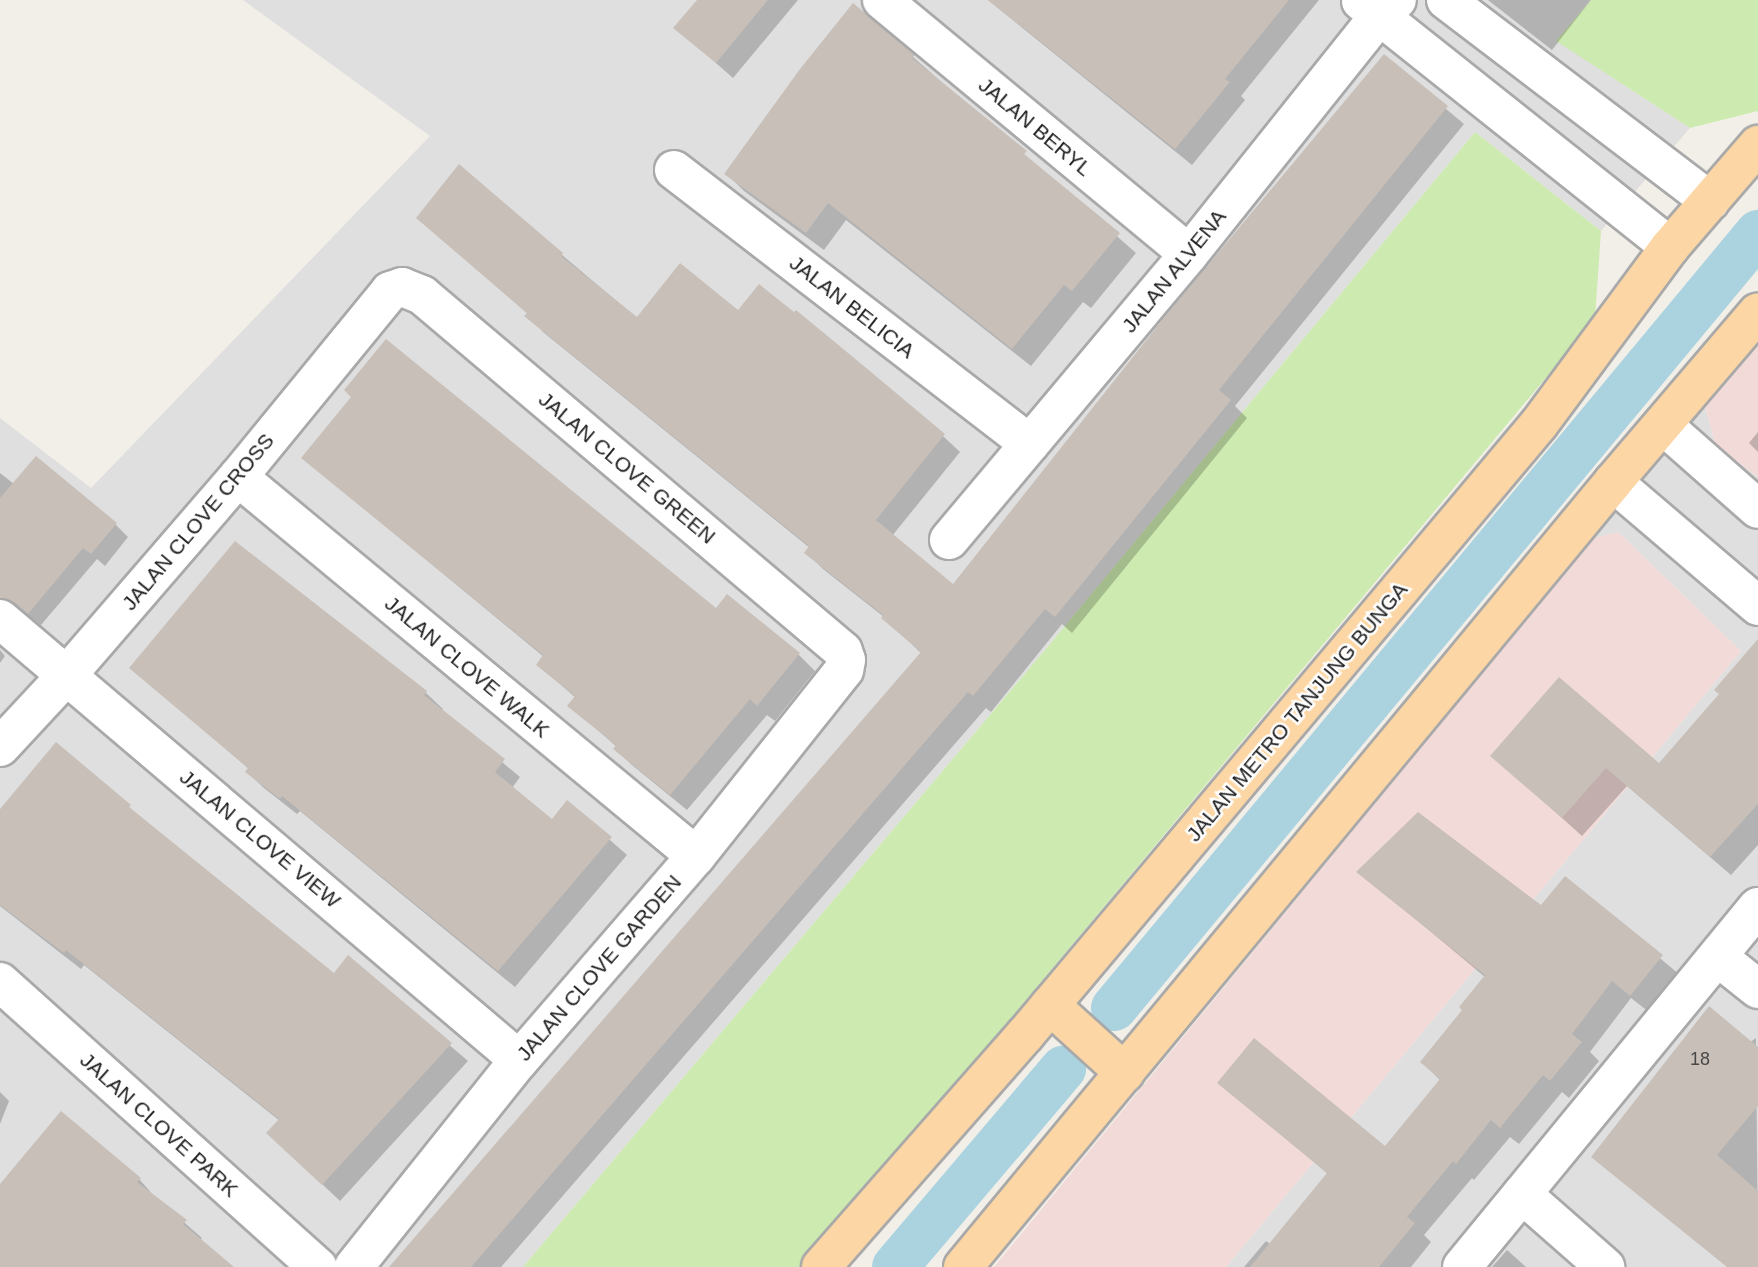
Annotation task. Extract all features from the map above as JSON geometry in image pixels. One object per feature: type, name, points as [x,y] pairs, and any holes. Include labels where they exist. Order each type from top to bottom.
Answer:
[{"type":"main road","name":"JALAN METRO TANJUNG BUNGA","points":[[821,1267],[1050,1005],[1539,424],[1670,247],[1758,145]]},
{"type":"main road","points":[[963,1267],[1613,482],[1664,426],[1758,312]]},
{"type":"main road","points":[[1050,1005],[1125,1073]]},
{"type":"street","name":"JALAN BERYL","points":[[882,0],[1189,254]]},
{"type":"street","points":[[1446,0],[1710,201]]},
{"type":"street","name":"JALAN ALVENA","points":[[949,540],[1189,254],[1379,5]]},
{"type":"street","points":[[1379,5],[1670,247]]},
{"type":"street","name":"JALAN BELICIA","points":[[674,170],[1030,444]]},
{"type":"street","name":"JALAN CLOVE GREEN","points":[[390,291],[402,287],[422,295],[843,651],[846,660],[844,670]]},
{"type":"street","name":"JALAN CLOVE CROSS","points":[[0,747],[67,675],[238,477],[390,291]]},
{"type":"street","points":[[1664,426],[1758,509]]},
{"type":"street","name":"JALAN CLOVE WALK","points":[[238,477],[696,856]]},
{"type":"street","points":[[1613,482],[1758,606]]},
{"type":"street","name":"JALAN CLOVE VIEW","points":[[0,619],[519,1060]]},
{"type":"street","name":"JALAN CLOVE GARDEN","points":[[354,1267],[519,1060],[696,856],[844,670]]},
{"type":"street","points":[[1462,1267],[1758,907]]},
{"type":"street","points":[[1718,957],[1758,989]]},
{"type":"street","name":"JALAN CLOVE PARK","points":[[0,982],[318,1267]]},
{"type":"street","points":[[1522,1194],[1605,1267]]},
{"type":"shaded area","points":[[243,0],[1590,0],[1557,41],[1690,128],[1601,231],[1475,132],[1050,644],[523,1267],[0,1267],[0,418],[91,488],[430,136]]},
{"type":"shaded area","points":[[1758,345],[1758,477],[1716,446],[1705,407]]},
{"type":"shaded area","points":[[1705,407],[1716,446],[1758,477],[1758,1267],[1226,1267],[1741,651],[1618,532],[1593,538]]},
{"type":"shaded area","points":[[1618,532],[1741,651],[1226,1267],[994,1267],[1593,538]]},
{"type":"green space","points":[[1591,0],[1758,0],[1758,111],[1690,128],[1556,41]]},
{"type":"green space","points":[[1475,132],[1601,231],[1595,319],[803,1267],[523,1267],[1050,644]]},
{"type":"building","points":[[697,0],[768,0],[716,63],[673,28]]},
{"type":"building","points":[[988,0],[1289,0],[1225,79],[1230,82],[1175,149]]},
{"type":"building","points":[[853,3],[915,55],[912,58],[1027,151],[1024,154],[1120,233],[1072,291],[1064,285],[1012,349],[828,203],[806,233],[724,174],[800,69]]},
{"type":"building","points":[[1384,54],[1448,106],[1219,390],[1231,400],[1055,617],[1045,609],[973,696],[968,692],[471,1267],[389,1267],[921,652],[881,618],[883,615],[804,553],[809,546],[524,316],[527,313],[416,218],[459,164],[563,253],[561,256],[637,317],[680,263],[738,310],[759,284],[794,312],[796,310],[945,434],[876,520],[953,584],[1163,319]]},
{"type":"building","points":[[386,339],[716,608],[727,594],[800,653],[757,706],[750,699],[670,795],[613,749],[616,745],[567,706],[575,696],[536,665],[543,655],[301,458],[351,397],[344,390]]},
{"type":"building","points":[[36,456],[117,523],[91,554],[83,548],[28,614],[14,602],[0,598],[0,498]]},
{"type":"building","points":[[235,541],[427,691],[424,695],[505,759],[495,772],[552,819],[567,800],[612,837],[498,971],[282,796],[280,799],[245,772],[248,768],[129,668]]},
{"type":"building","points":[[1758,639],[1758,804],[1710,857],[1606,768],[1562,818],[1490,756],[1559,677],[1659,763],[1719,694],[1714,690]]},
{"type":"building","points":[[56,742],[131,805],[129,807],[334,973],[348,955],[452,1043],[322,1185],[266,1133],[279,1119],[66,950],[64,953],[0,905],[0,809]]},
{"type":"building","points":[[1418,812],[1541,905],[1565,876],[1663,955],[1630,996],[1612,981],[1572,1034],[1582,1042],[1550,1081],[1543,1075],[1500,1128],[1491,1120],[1456,1164],[1453,1161],[1407,1217],[1415,1223],[1379,1267],[1250,1267],[1327,1173],[1217,1083],[1254,1038],[1385,1146],[1440,1079],[1420,1062],[1462,1010],[1459,1007],[1485,975],[1356,872]]},
{"type":"building","points":[[1709,1006],[1758,1047],[1758,1106],[1717,1155],[1758,1191],[1758,1267],[1727,1267],[1591,1157]]},
{"type":"building","points":[[61,1111],[141,1178],[137,1182],[187,1220],[183,1224],[234,1267],[0,1267],[0,1184]]},
{"type":"waterway","points":[[1114,1008],[1758,233]]},
{"type":"waterway","points":[[895,1267],[1063,1069]]}]
